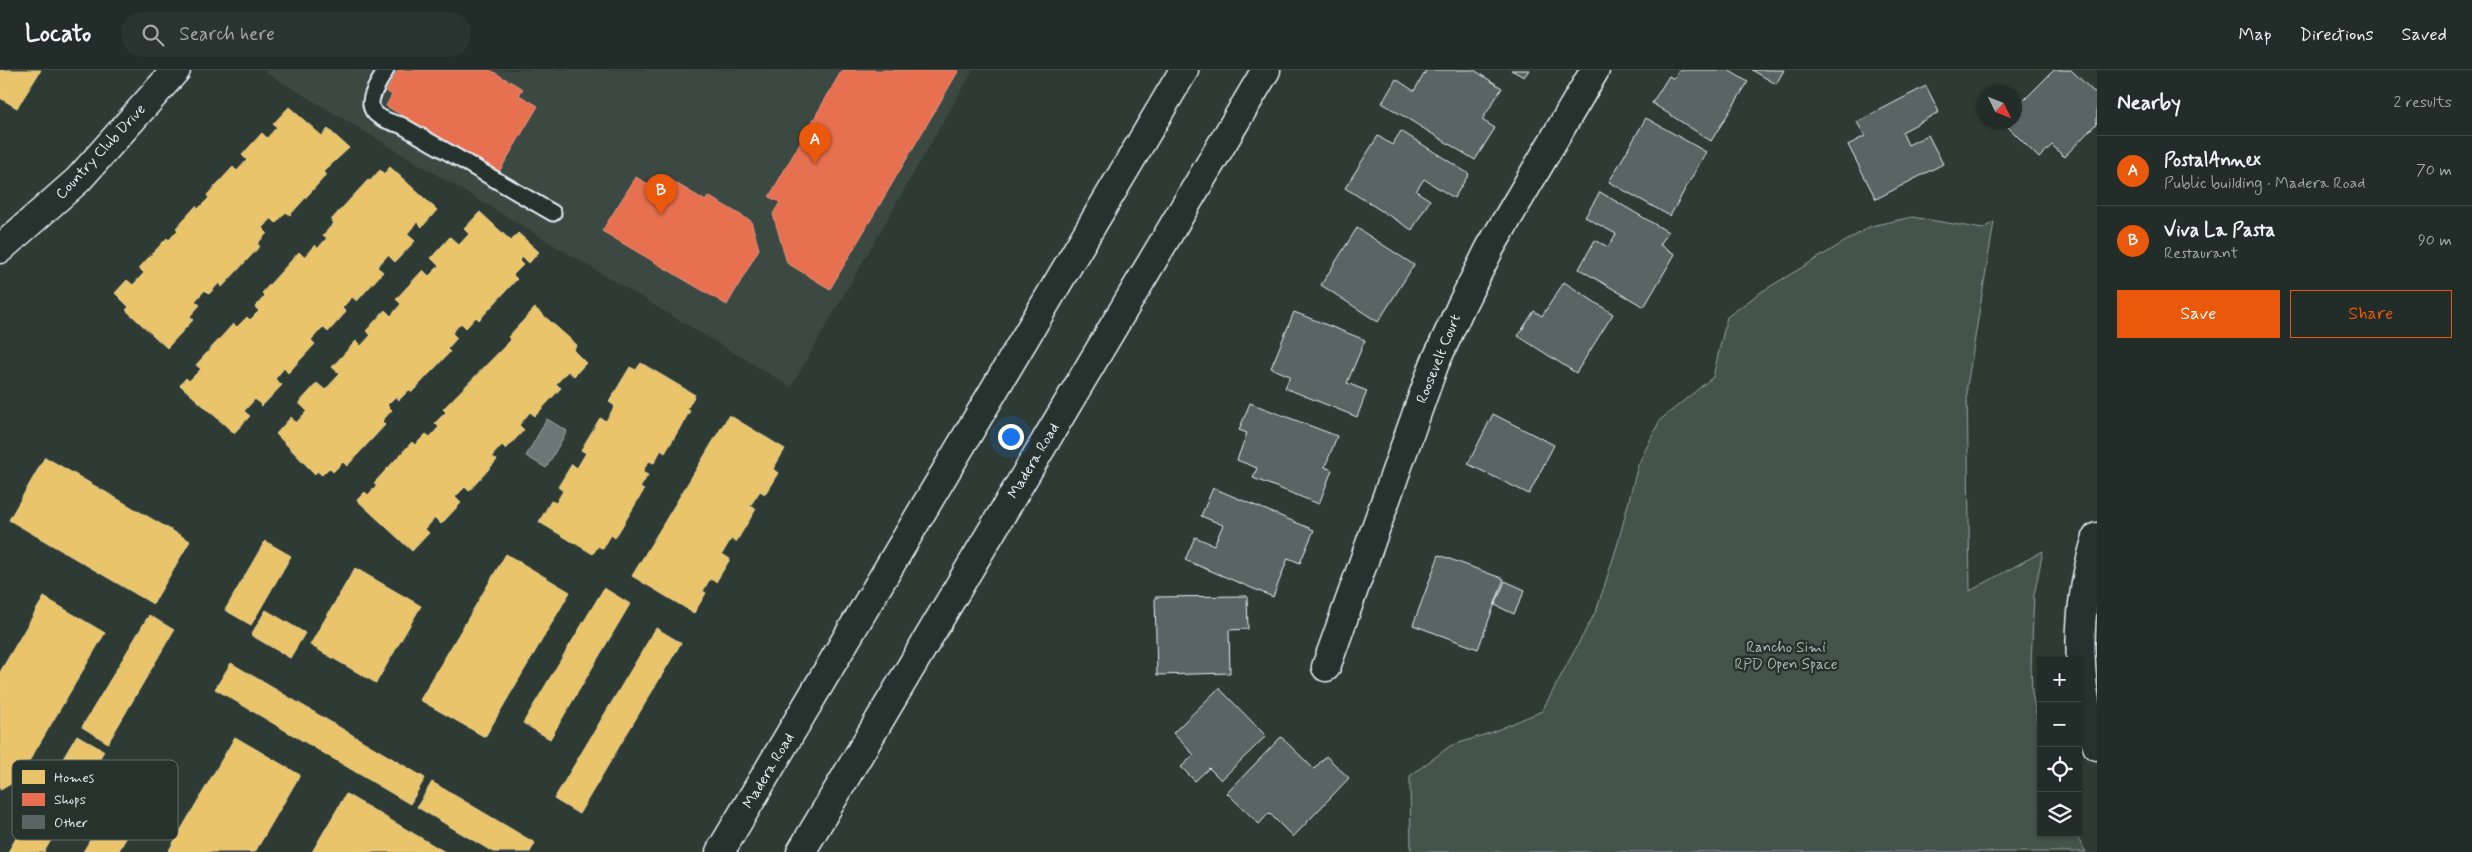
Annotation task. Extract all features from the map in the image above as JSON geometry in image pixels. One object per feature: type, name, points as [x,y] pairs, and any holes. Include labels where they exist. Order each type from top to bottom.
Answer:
[{"type":"main road","name":"Country Club Drive","points":[[0,249],[78,180],[176,70]]},
{"type":"main road","name":"Madera Road","points":[[720,852],[1184,70]]},
{"type":"main road","name":"Madera Road","points":[[801,852],[1266,70]]},
{"type":"main road","name":"Roosevelt Court","points":[[1326,668],[1434,365],[1490,248],[1595,70]]},
{"type":"main road","points":[[2097,537],[2082,609],[2081,663],[2089,725],[2097,746]]},
{"type":"lane","points":[[386,70],[370,98],[372,109],[383,120],[401,125],[553,213]]},
{"type":"shaded area","points":[[266,70],[973,70],[791,387],[265,72]]},
{"type":"shaded area","points":[[547,419],[567,431],[546,468],[526,456]]},
{"type":"green space","name":"Rancho Simi RPD Open Space","points":[[1912,217],[1983,229],[1994,222],[1967,386],[1970,591],[2043,551],[2034,595],[2031,665],[2032,693],[2037,719],[2037,837],[2077,837],[2086,852],[1411,852],[1410,776],[1450,746],[1490,733],[1542,711],[1597,609],[1618,543],[1638,465],[1660,420],[1713,377],[1727,317],[1761,292],[1871,226]]},
{"type":"building: Homes","points":[[0,70],[41,70],[17,108],[0,98]]},
{"type":"building: Homes","points":[[289,107],[322,136],[328,129],[349,148],[323,172],[326,175],[290,215],[286,212],[276,223],[271,218],[262,228],[267,233],[257,244],[260,246],[222,287],[219,283],[209,294],[205,290],[195,301],[200,305],[190,316],[193,320],[167,348],[126,310],[129,307],[115,293],[127,280],[133,285],[144,273],[139,268],[167,238],[169,240],[178,230],[176,228],[196,206],[198,209],[209,198],[207,195],[233,167],[237,171],[247,160],[242,155],[262,133],[267,138],[277,127],[273,124]]},
{"type":"building: Homes","points":[[390,167],[437,210],[422,227],[417,222],[407,234],[415,241],[395,262],[388,255],[377,267],[383,272],[357,301],[352,297],[342,308],[346,312],[328,332],[323,327],[311,340],[315,344],[288,373],[284,368],[275,379],[282,385],[262,406],[255,399],[244,411],[250,416],[234,433],[180,385],[186,378],[189,381],[201,369],[196,365],[233,324],[237,327],[247,317],[250,320],[259,311],[255,307],[265,296],[262,293],[299,252],[304,257],[315,245],[318,248],[327,238],[323,235],[334,223],[331,220],[368,180],[370,181],[380,170],[384,174]]},
{"type":"building: Homes","points":[[480,212],[511,241],[518,233],[539,252],[529,263],[523,257],[519,261],[523,265],[513,275],[517,279],[479,320],[476,317],[466,328],[461,323],[452,333],[457,338],[447,349],[450,352],[412,392],[409,390],[399,400],[396,396],[387,405],[392,410],[382,421],[385,425],[347,466],[343,462],[333,472],[329,468],[322,475],[317,471],[315,474],[276,434],[291,417],[296,423],[307,411],[299,403],[317,383],[325,390],[340,374],[332,367],[356,341],[361,346],[371,335],[366,331],[385,310],[391,316],[401,304],[396,299],[423,270],[429,276],[439,266],[431,258],[450,237],[459,245],[469,234],[464,229]]},
{"type":"building: Homes","points":[[535,308],[577,345],[573,350],[586,363],[574,376],[568,371],[556,384],[561,388],[535,416],[530,412],[519,425],[524,430],[506,449],[502,445],[492,456],[497,460],[469,491],[465,487],[455,497],[461,503],[441,524],[435,518],[425,529],[429,533],[412,551],[357,500],[365,492],[368,495],[377,485],[374,483],[412,442],[415,445],[426,434],[430,437],[439,427],[435,423],[446,412],[443,409],[511,340],[508,337]]},
{"type":"building: Homes","points":[[641,363],[695,395],[687,409],[690,411],[665,453],[661,450],[654,463],[649,461],[642,472],[648,475],[640,488],[644,490],[615,538],[611,535],[603,549],[598,546],[593,554],[539,522],[551,501],[556,503],[563,491],[558,487],[572,464],[577,468],[586,453],[581,450],[600,418],[606,421],[615,406],[609,402],[630,367],[636,370]]},
{"type":"building: Homes","points":[[729,415],[785,449],[773,469],[778,473],[765,494],[760,491],[750,506],[756,509],[736,542],[731,539],[722,554],[730,559],[716,582],[710,579],[703,591],[706,593],[694,613],[632,576]]},
{"type":"building: Homes","points":[[45,457],[190,541],[153,604],[9,520]]},
{"type":"building: Homes","points":[[265,541],[291,556],[251,625],[225,610]]},
{"type":"building: Homes","points":[[506,554],[570,592],[485,737],[420,700]]},
{"type":"building: Homes","points":[[355,568],[421,606],[376,683],[310,645]]},
{"type":"building: Homes","points":[[604,588],[630,604],[550,739],[523,723]]},
{"type":"building: Homes","points":[[44,597],[105,633],[30,760],[12,760],[12,783],[0,790],[0,672]]},
{"type":"building: Homes","points":[[266,610],[305,633],[290,658],[251,635]]},
{"type":"building: Homes","points":[[149,615],[174,630],[108,743],[82,727]]},
{"type":"building: Homes","points":[[656,628],[681,643],[579,814],[554,799]]},
{"type":"building: Homes","points":[[231,663],[425,778],[410,804],[215,689]]},
{"type":"building: Homes","points":[[77,735],[104,751],[99,760],[62,760]]},
{"type":"building: Homes","points":[[235,737],[300,775],[255,852],[168,852],[175,840],[178,840],[178,835]]},
{"type":"building: Homes","points":[[432,782],[535,843],[530,852],[493,852],[417,807]]},
{"type":"building: Homes","points":[[346,794],[445,852],[312,852]]},
{"type":"building: Homes","points":[[15,840],[51,840],[44,852],[8,852]]},
{"type":"building: Homes","points":[[90,840],[125,840],[118,852],[83,852]]},
{"type":"building: Shops","points":[[398,70],[490,70],[523,89],[519,95],[538,106],[499,172],[386,106],[392,95],[386,91]]},
{"type":"building: Shops","points":[[842,70],[959,70],[830,289],[787,263],[773,214],[780,202],[769,197]]},
{"type":"building: Shops","points":[[636,177],[661,192],[669,179],[706,201],[708,196],[751,221],[759,249],[727,305],[602,231]]},
{"type":"building: Other","points":[[1424,70],[1474,70],[1502,88],[1482,120],[1495,128],[1475,160],[1382,103],[1396,79],[1414,91],[1426,71]]},
{"type":"building: Other","points":[[1511,70],[1529,70],[1524,77]]},
{"type":"building: Other","points":[[1679,70],[1728,70],[1748,82],[1711,141],[1652,103],[1669,76],[1674,79]]},
{"type":"building: Other","points":[[1752,70],[1784,70],[1776,84]]},
{"type":"building: Other","points":[[2054,70],[2071,70],[2097,95],[2097,123],[2064,157],[2052,145],[2039,158],[2011,130],[2022,130],[2022,102]]},
{"type":"building: Other","points":[[1926,86],[1939,112],[1902,132],[1908,145],[1928,135],[1943,164],[1876,199],[1848,145],[1865,136],[1857,122]]},
{"type":"building: Other","points":[[1646,118],[1706,152],[1670,216],[1609,182]]},
{"type":"building: Other","points":[[1401,131],[1469,174],[1454,198],[1424,179],[1416,191],[1430,200],[1412,230],[1345,188],[1378,136],[1392,145]]},
{"type":"building: Other","points":[[1600,192],[1668,232],[1660,245],[1675,254],[1644,307],[1579,269],[1595,240],[1608,247],[1616,234],[1585,217]]},
{"type":"building: Other","points":[[1357,228],[1414,265],[1378,322],[1321,285]]},
{"type":"building: Other","points":[[1564,282],[1613,314],[1576,373],[1518,336],[1534,311],[1542,316]]},
{"type":"building: Other","points":[[1294,312],[1365,340],[1347,383],[1367,391],[1357,417],[1285,388],[1290,376],[1271,368]]},
{"type":"building: Other","points":[[1250,403],[1337,436],[1325,467],[1332,470],[1319,504],[1253,478],[1257,468],[1237,460],[1247,433],[1239,430]]},
{"type":"building: Other","points":[[1493,414],[1554,445],[1529,494],[1468,464]]},
{"type":"building: Other","points":[[1213,488],[1314,530],[1300,563],[1288,558],[1273,597],[1185,560],[1195,537],[1214,545],[1223,525],[1201,516]]},
{"type":"building: Other","points":[[1439,555],[1504,579],[1478,649],[1413,625]]},
{"type":"building: Other","points":[[1505,581],[1525,590],[1514,614],[1495,605]]},
{"type":"building: Other","points":[[1247,596],[1248,629],[1229,630],[1230,673],[1157,675],[1155,597]]},
{"type":"building: Other","points":[[1219,688],[1266,736],[1221,780],[1209,768],[1195,781],[1181,767],[1194,755],[1173,733]]},
{"type":"building: Other","points":[[1281,737],[1314,769],[1326,756],[1349,778],[1293,837],[1269,813],[1259,824],[1227,793]]},
{"type":"place","name":"PostalAnnex","points":[[815,164]]},
{"type":"place","name":"Viva La Pasta","points":[[661,215]]}]
